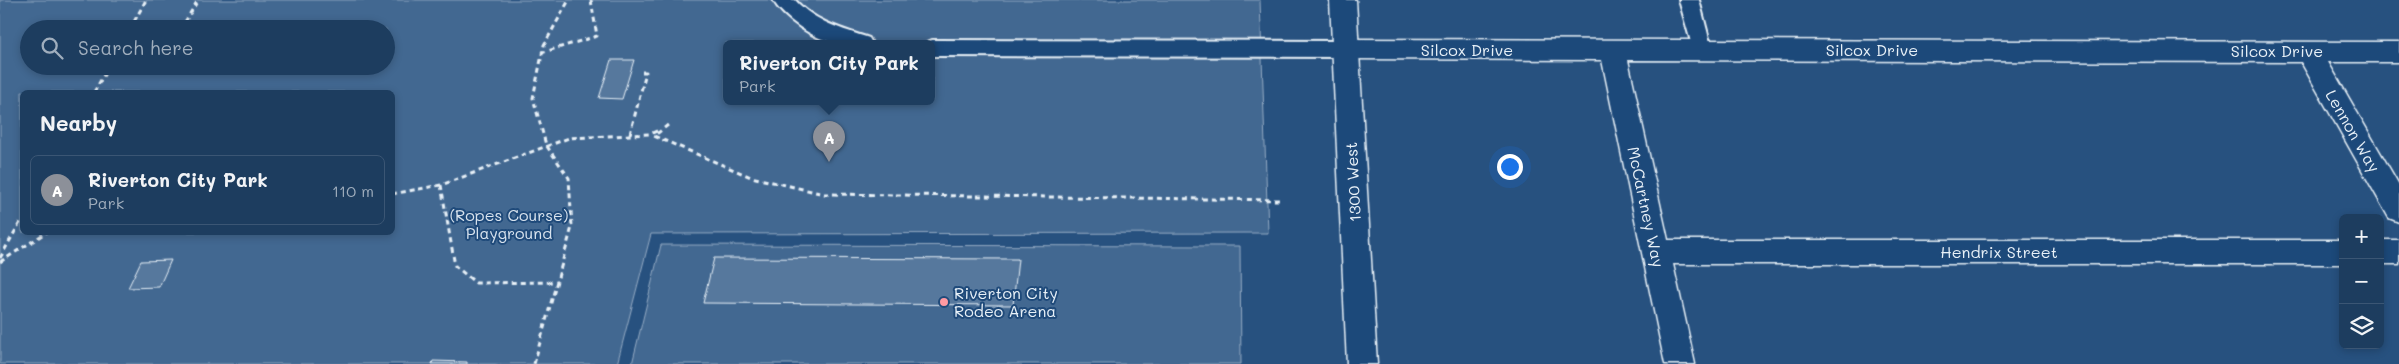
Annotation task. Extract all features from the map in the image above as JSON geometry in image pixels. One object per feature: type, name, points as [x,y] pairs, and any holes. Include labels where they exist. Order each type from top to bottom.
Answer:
[{"type":"street","name":"1300 West","points":[[1343,0],[1362,364]]},
{"type":"street","name":"Silcox Drive","points":[[1346,50],[2399,52]]},
{"type":"street","name":"McCartney Way","points":[[1613,50],[1680,364]]},
{"type":"street","name":"Lennon Way","points":[[2308,52],[2399,210]]},
{"type":"street","name":"Hendrix Street","points":[[1656,252],[2339,252]]},
{"type":"street","points":[[2384,252],[2399,252]]},
{"type":"lane","points":[[782,0],[796,14],[809,23],[846,40]]},
{"type":"lane","points":[[1689,0],[1702,50]]},
{"type":"lane","points":[[935,48],[1346,50]]},
{"type":"path","points":[[135,20],[146,0]]},
{"type":"path","points":[[186,20],[198,0]]},
{"type":"path","points":[[534,364],[572,227],[569,178],[546,145],[533,98],[541,53],[558,17],[569,0]]},
{"type":"path","points":[[541,53],[597,36],[591,0]]},
{"type":"path","points":[[630,134],[646,72],[638,72]]},
{"type":"path","points":[[95,90],[104,75]]},
{"type":"path","points":[[395,194],[441,186],[546,145],[569,138],[650,134],[668,125],[654,136],[751,177],[824,194],[1282,200]]},
{"type":"path","points":[[441,186],[455,266],[476,283],[557,282]]},
{"type":"path","points":[[0,260],[20,223]]},
{"type":"path","points":[[0,260],[42,235]]},
{"type":"green space","name":"(Ropes Course) Playground","points":[[0,0],[1260,0],[1268,233],[651,234],[617,364],[0,364]]},
{"type":"green space","name":"Riverton City Rodeo Arena","points":[[661,245],[1240,246],[1241,364],[632,364]]},
{"type":"building","points":[[611,60],[634,60],[622,99],[599,98]]},
{"type":"building","points":[[714,258],[1018,259],[1013,305],[703,303]]},
{"type":"building","points":[[171,260],[159,287],[128,288],[141,261]]},
{"type":"building","points":[[433,361],[467,362],[467,364],[432,364]]},
{"type":"place","name":"Riverton City Park","points":[[829,162]]},
{"type":"place","name":"Riverton City Rodeo Arena","points":[[944,302]]}]
